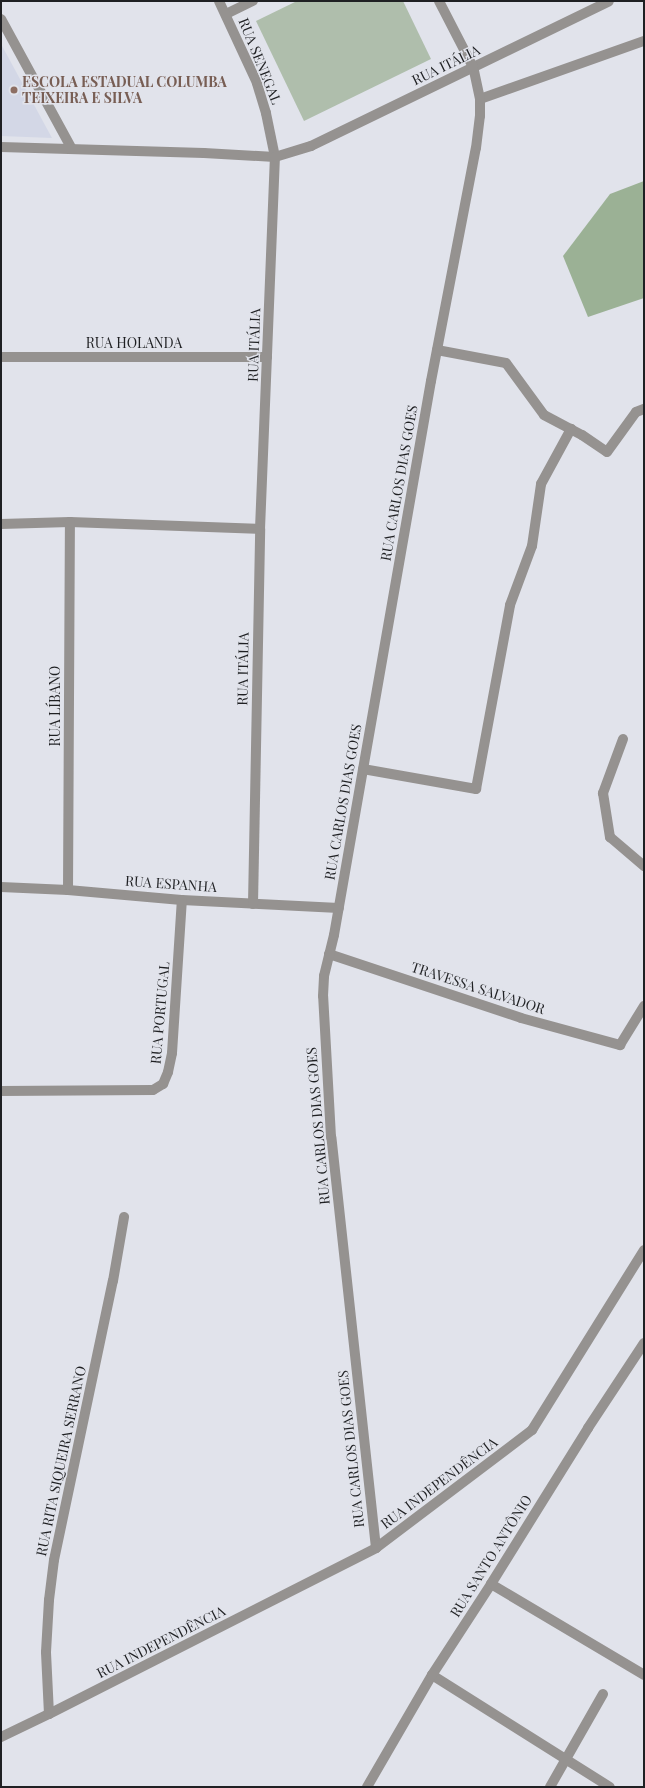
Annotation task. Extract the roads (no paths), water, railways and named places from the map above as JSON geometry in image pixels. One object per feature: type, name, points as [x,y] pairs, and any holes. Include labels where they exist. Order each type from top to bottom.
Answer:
[{"type":"street","name":"RUA SENEGAL","points":[[219,1],[257,83],[266,113],[275,157]]},
{"type":"street","points":[[226,14],[253,1]]},
{"type":"street","name":"RUA CARLOS DIAS GOES","points":[[376,1548],[332,1137],[323,996],[324,976],[339,908],[437,350],[476,148],[480,99],[474,67],[439,1]]},
{"type":"street","name":"RUA ITÁLIA","points":[[253,904],[260,529],[275,157],[311,146],[609,1]]},
{"type":"street","points":[[1,19],[72,149]]},
{"type":"street","points":[[480,99],[644,41]]},
{"type":"street","points":[[1,147],[204,153],[275,157]]},
{"type":"street","points":[[437,350],[506,363],[544,415],[571,429],[607,452],[636,412],[644,409]]},
{"type":"street","name":"RUA HOLANDA","points":[[1,357],[267,357]]},
{"type":"street","points":[[363,769],[476,789],[510,606],[532,546],[541,484],[571,429]]},
{"type":"street","points":[[1,524],[70,522],[260,529]]},
{"type":"street","name":"RUA LÍBANO","points":[[68,890],[70,522]]},
{"type":"street","points":[[623,739],[603,792],[610,837],[644,866]]},
{"type":"street","name":"RUA ESPANHA","points":[[1,888],[68,890],[182,900],[339,908]]},
{"type":"street","name":"RUA PORTUGAL","points":[[1,1092],[154,1090],[162,1084],[168,1072],[172,1053],[182,900]]},
{"type":"street","name":"TRAVESSA SALVADOR","points":[[329,954],[521,1018],[620,1045],[644,1006]]},
{"type":"street","name":"RUA RITA SIQUEIRA SERRANO","points":[[49,1714],[46,1652],[49,1600],[54,1560],[113,1281],[124,1217]]},
{"type":"street","name":"RUA INDEPENDÊNCIA","points":[[1,1737],[376,1548],[532,1430],[644,1250]]},
{"type":"street","name":"RUA SANTO ANTÔNIO","points":[[367,1787],[432,1675],[491,1584],[588,1428],[644,1343]]},
{"type":"street","points":[[491,1584],[644,1675]]},
{"type":"street","points":[[432,1675],[610,1787]]},
{"type":"street","points":[[550,1787],[603,1694]]},
{"type":"place","name":"ESCOLA ESTADUAL COLUMBA TEIXEIRA E SILVA","points":[[14,90]]}]
